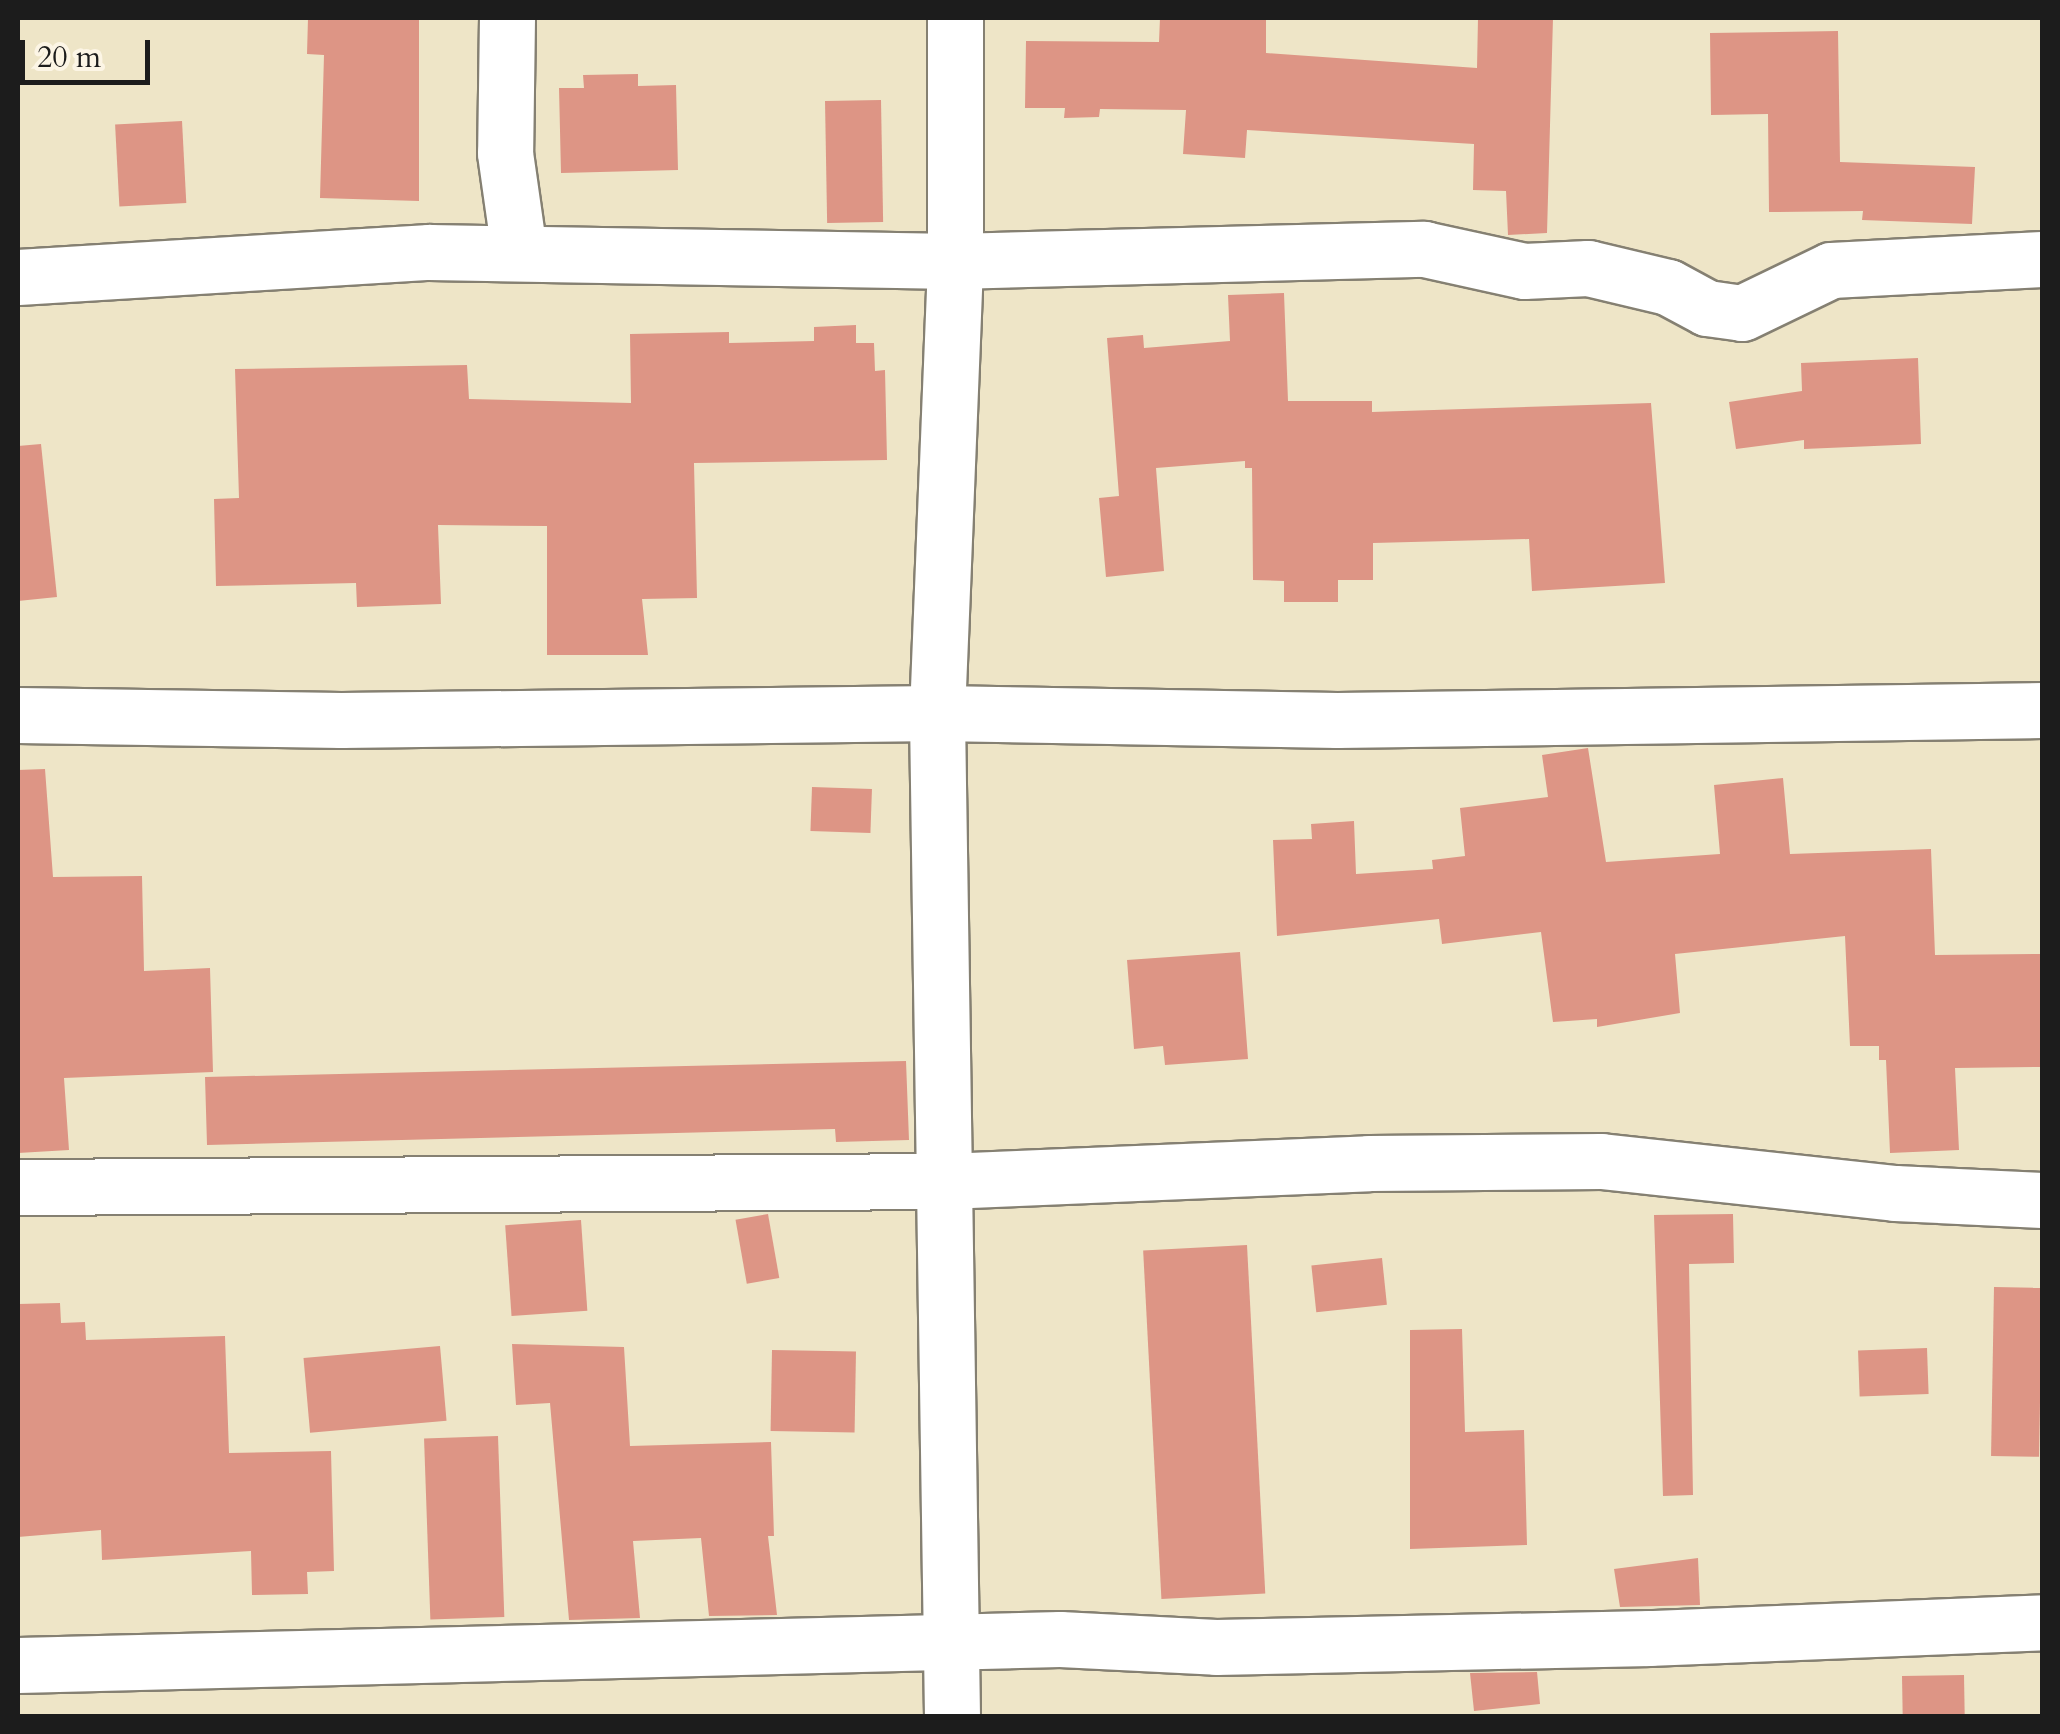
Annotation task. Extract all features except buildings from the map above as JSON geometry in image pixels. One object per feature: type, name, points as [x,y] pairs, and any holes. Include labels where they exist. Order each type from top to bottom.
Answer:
[{"type":"street","points":[[507,18],[506,153],[518,251]]},
{"type":"street","points":[[952,1716],[937,712],[955,261],[956,18]]},
{"type":"street","points":[[18,277],[518,251],[955,261],[1424,250],[1524,272],[1588,268],[1668,288],[1707,308],[1742,313],[1831,270],[2042,259]]},
{"type":"street","points":[[18,714],[341,720],[937,712],[1337,720],[2042,710]]},
{"type":"street","points":[[18,1187],[946,1181],[1601,1162],[1895,1193],[2042,1200]]},
{"type":"street","points":[[18,1664],[952,1645],[1060,1639],[1216,1647],[1591,1640],[2042,1622]]}]
